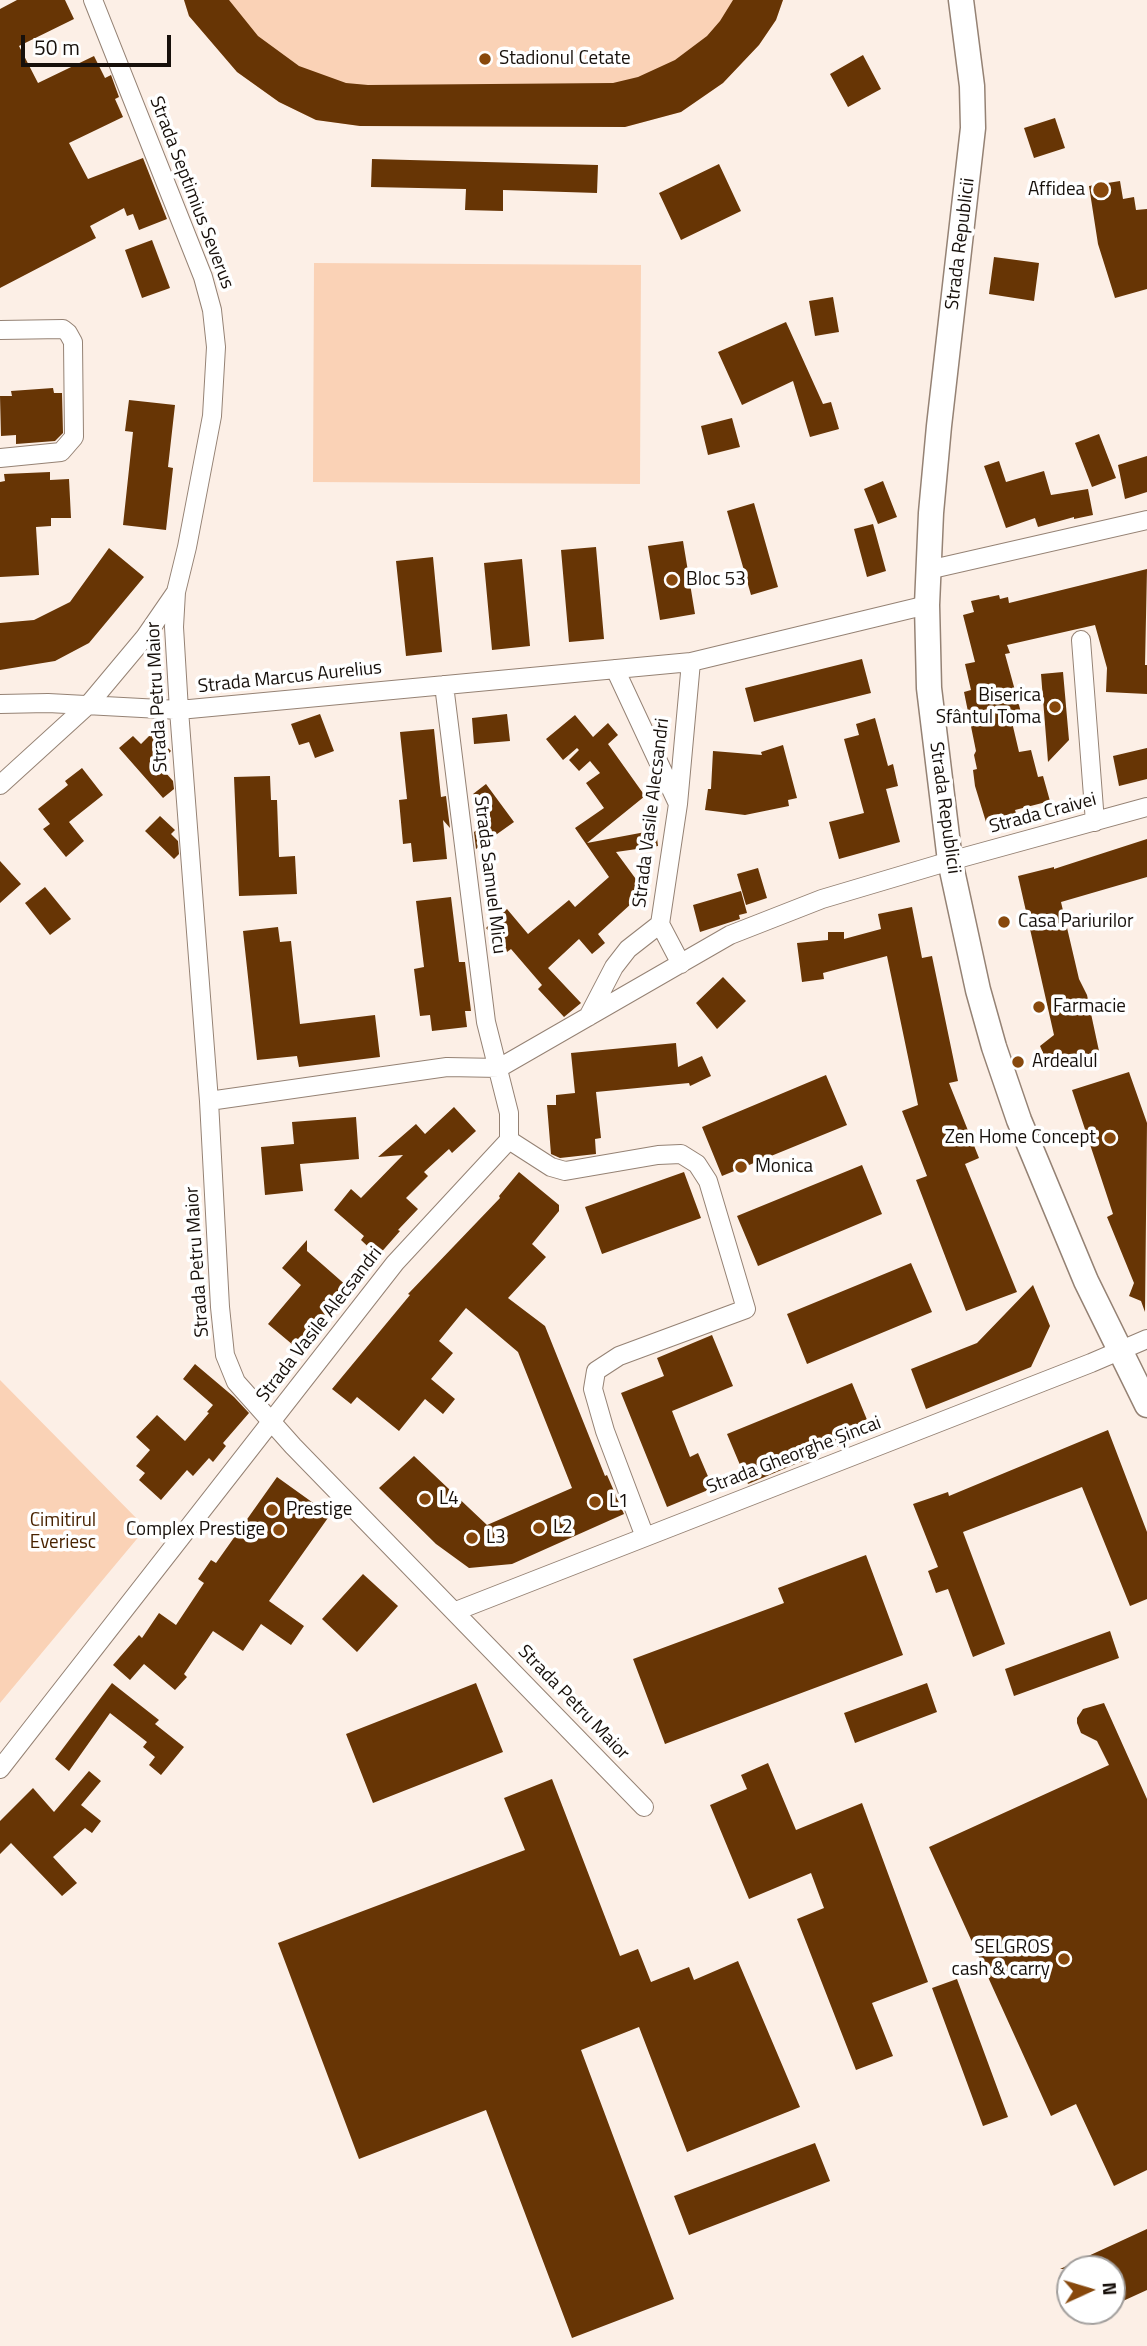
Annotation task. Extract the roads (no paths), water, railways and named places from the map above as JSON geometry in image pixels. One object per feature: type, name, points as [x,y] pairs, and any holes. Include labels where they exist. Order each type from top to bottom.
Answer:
[{"type":"main road","name":"Strada Republicii","points":[[959,4],[972,86],[973,128],[939,426],[927,605],[931,701],[950,860],[968,948],[997,1057],[1044,1184],[1088,1287],[1147,1405]]},
{"type":"street","name":"Strada Septimius Severus","points":[[89,704],[145,637],[176,592],[212,416],[216,356],[212,310],[203,277],[93,0]]},
{"type":"street","points":[[0,330],[63,329],[68,333],[73,342],[74,437],[61,452],[0,458]]},
{"type":"street","points":[[928,570],[1147,520]]},
{"type":"street","name":"Strada Petru Maior","points":[[176,592],[174,627],[178,710],[209,1101],[225,1355],[236,1382],[270,1421],[645,1807]]},
{"type":"street","points":[[678,804],[615,669],[691,662],[927,605]]},
{"type":"street","points":[[1081,640],[1095,822]]},
{"type":"street","name":"Strada Vasile Alecsandri","points":[[681,964],[660,924],[678,804],[691,662]]},
{"type":"street","name":"Strada Marcus Aurelius","points":[[89,704],[178,710],[615,669]]},
{"type":"street","name":"Strada Samuel Micu","points":[[444,685],[486,1022],[499,1069]]},
{"type":"street","points":[[0,704],[89,704]]},
{"type":"street","points":[[0,785],[89,704]]},
{"type":"street","name":"Strada Craivei","points":[[950,860],[1147,807]]},
{"type":"street","points":[[209,1101],[447,1067],[499,1069],[730,935],[822,899],[950,860]]},
{"type":"street","points":[[588,1018],[621,958],[628,949],[660,924]]},
{"type":"street","points":[[499,1069],[509,1113],[509,1140],[542,1162],[565,1171],[658,1155],[681,1154],[697,1164],[708,1181],[746,1309],[619,1356],[596,1371],[593,1389],[605,1431],[646,1537]]},
{"type":"street","name":"Strada Vasile Alecsandri","points":[[0,1769],[395,1263],[509,1140]]},
{"type":"street","name":"Strada Gheorghe Șincai","points":[[456,1611],[1147,1339]]},
{"type":"place","name":"Stadionul Cetate","points":[[485,59]]},
{"type":"place","name":"Affidea","points":[[1101,190]]},
{"type":"place","name":"Bloc 53","points":[[672,580]]},
{"type":"place","name":"Biserica Sfântul Toma","points":[[1055,707]]},
{"type":"place","name":"Casa Pariurilor","points":[[1004,922]]},
{"type":"place","name":"Farmacie","points":[[1039,1007]]},
{"type":"place","name":"Ardealul","points":[[1018,1062]]},
{"type":"place","name":"Zen Home Concept","points":[[1110,1138]]},
{"type":"place","name":"Monica","points":[[741,1167]]},
{"type":"place","name":"L4","points":[[425,1499]]},
{"type":"place","name":"L1","points":[[595,1502]]},
{"type":"place","name":"Prestige","points":[[272,1510]]},
{"type":"place","name":"L2","points":[[539,1528]]},
{"type":"place","name":"Complex Prestige","points":[[279,1530]]},
{"type":"place","name":"L3","points":[[472,1538]]},
{"type":"place","name":"SELGROS cash & carry","points":[[1064,1959]]},
{"type":"park label","name":"Cimitirul Everiesc","points":[[63,1532]]}]
